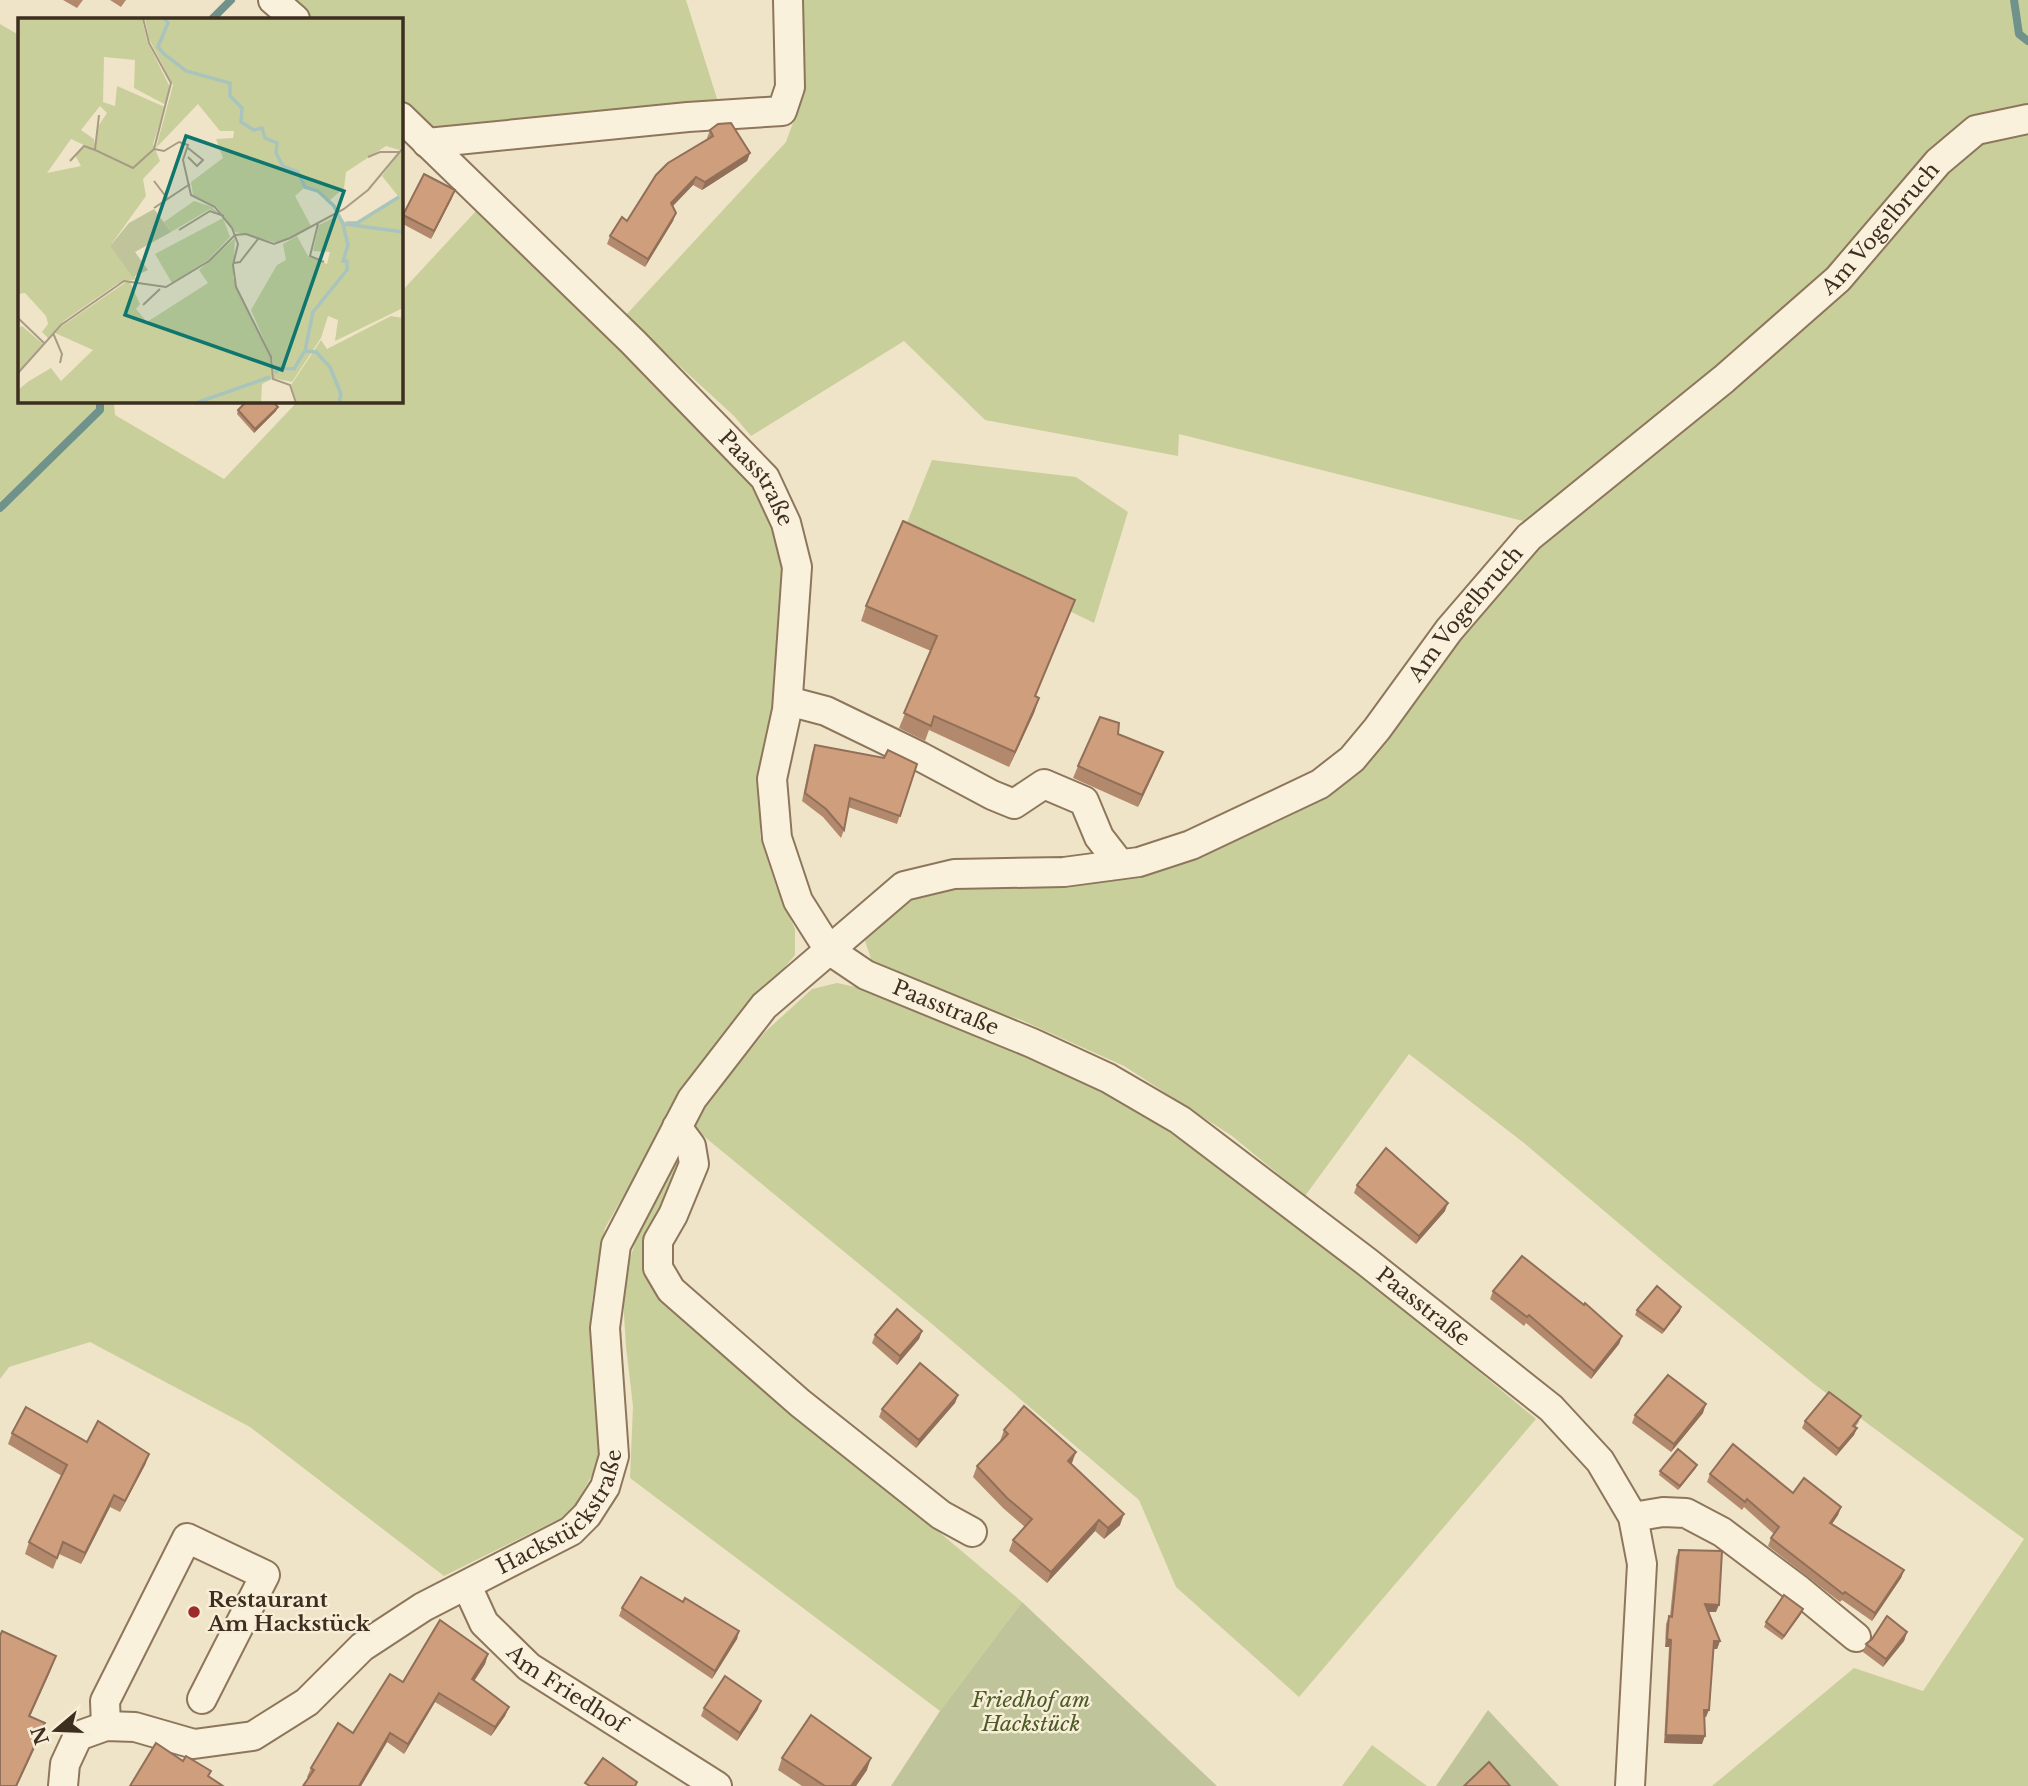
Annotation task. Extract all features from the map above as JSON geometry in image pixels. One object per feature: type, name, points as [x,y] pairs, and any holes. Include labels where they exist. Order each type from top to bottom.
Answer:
[{"type":"street","points":[[273,0],[294,18]]},
{"type":"street","points":[[427,143],[688,117],[782,111],[790,88],[788,0]]},
{"type":"street","name":"Paasstraße","points":[[402,118],[633,342],[765,478],[786,523],[797,567],[788,701],[772,779],[777,838],[798,901],[829,950],[866,975],[1032,1043],[1108,1078],[1180,1120],[1367,1262],[1551,1408],[1600,1461],[1633,1517],[1642,1564],[1630,1786]]},
{"type":"street","name":"Am Vogelbruch","points":[[829,950],[904,886],[954,874],[1065,872],[1139,862],[1191,845],[1320,783],[1352,760],[1449,630],[1529,537],[1724,379],[1838,279],[1938,162],[1976,130],[2028,119]]},
{"type":"street","points":[[788,701],[827,711],[1014,804],[1044,784],[1084,801],[1099,837],[1120,864]]},
{"type":"street","name":"Hackstückstraße","points":[[106,1726],[135,1727],[194,1744],[253,1736],[307,1702],[362,1647],[423,1607],[570,1531],[587,1515],[605,1487],[614,1456],[605,1328],[616,1245],[692,1099],[764,1006],[829,950]]},
{"type":"street","points":[[677,1128],[691,1146],[694,1164],[673,1215],[658,1241],[658,1268],[671,1290],[811,1412],[941,1516],[972,1532]]},
{"type":"street","points":[[1633,1517],[1663,1511],[1686,1513],[1722,1532],[1856,1637]]},
{"type":"street","points":[[63,1786],[65,1764],[78,1736],[106,1726],[105,1700],[187,1538],[265,1575],[202,1699]]},
{"type":"street","name":"Am Friedhof","points":[[467,1586],[484,1623],[529,1667],[685,1778],[717,1786]]},
{"type":"green space","points":[[293,0],[686,0],[719,105],[436,135],[402,102],[402,18],[312,18]]},
{"type":"green space","points":[[800,0],[2028,0],[2028,112],[1972,124],[1832,273],[1535,524],[1179,434],[1178,456],[985,420],[904,341],[751,436],[734,416],[625,316],[786,142],[798,109]]},
{"type":"green space","points":[[0,24],[18,34],[18,402],[114,402],[115,415],[224,479],[297,402],[402,402],[402,291],[476,211],[664,390],[755,486],[778,525],[788,567],[787,623],[762,780],[760,836],[776,886],[795,929],[795,955],[689,1082],[605,1228],[592,1301],[594,1371],[602,1457],[571,1513],[444,1576],[250,1427],[90,1342],[9,1367],[0,1379]]},
{"type":"green space","points":[[2028,127],[2028,1786],[1712,1786],[1854,1668],[1923,1691],[2024,1539],[1814,1384],[1524,1143],[1409,1054],[1305,1196],[1232,1136],[1124,1066],[1021,1020],[963,1000],[872,962],[865,941],[876,922],[913,895],[964,880],[1098,877],[1344,776],[1458,630],[1520,565],[1976,139]]},
{"type":"green space","points":[[932,460],[1076,477],[1128,512],[1094,623],[904,530]]},
{"type":"green space","points":[[837,983],[865,989],[1108,1093],[1180,1139],[1388,1296],[1536,1419],[1299,1697],[1176,1587],[1139,1500],[932,1324],[695,1129],[692,1122],[765,1032],[812,989]]},
{"type":"green space","points":[[678,1149],[683,1169],[646,1267],[656,1293],[1022,1602],[940,1711],[630,1478],[633,1406],[622,1283],[641,1225]]},
{"type":"green space","name":"Friedhof am Hackstück","points":[[1022,1602],[1217,1786],[891,1786],[940,1711]]},
{"type":"green space","points":[[1488,1710],[1559,1786],[1436,1786]]},
{"type":"green space","points":[[1372,1745],[1427,1786],[1342,1786]]},
{"type":"building","points":[[731,123],[750,153],[705,182],[696,177],[671,203],[676,213],[648,259],[610,236],[622,217],[627,221],[656,175],[668,163],[713,136],[710,130],[718,124]]},
{"type":"building","points":[[424,174],[455,190],[434,231],[403,215]]},
{"type":"building","points":[[246,402],[273,402],[278,407],[255,429],[238,410]]},
{"type":"building","points":[[903,521],[1075,600],[1035,696],[1039,698],[1015,752],[934,716],[931,726],[904,713],[937,636],[866,606]]},
{"type":"building","points":[[1100,717],[1119,723],[1118,734],[1163,752],[1142,795],[1078,766]]},
{"type":"building","points":[[815,745],[884,758],[888,750],[917,764],[900,816],[850,798],[844,830],[826,809],[805,793]]},
{"type":"building","points":[[1386,1148],[1448,1203],[1419,1236],[1357,1185]]},
{"type":"building","points":[[1522,1256],[1584,1305],[1585,1303],[1622,1336],[1594,1371],[1529,1315],[1527,1317],[1493,1291]]},
{"type":"building","points":[[1657,1286],[1681,1307],[1664,1330],[1637,1310]]},
{"type":"building","points":[[897,1309],[922,1331],[900,1356],[875,1335]]},
{"type":"building","points":[[920,1363],[958,1395],[919,1440],[882,1409]]},
{"type":"building","points":[[1668,1375],[1706,1404],[1674,1444],[1635,1415]]},
{"type":"building","points":[[1829,1392],[1861,1416],[1853,1426],[1857,1428],[1839,1449],[1805,1421]]},
{"type":"building","points":[[1024,1406],[1076,1452],[1068,1461],[1124,1514],[1108,1528],[1099,1520],[1051,1572],[1013,1540],[1032,1519],[1007,1498],[977,1466],[1008,1434],[1004,1430]]},
{"type":"building","points":[[26,1407],[87,1442],[98,1421],[149,1454],[125,1501],[114,1495],[85,1553],[63,1542],[57,1558],[29,1542],[67,1465],[12,1433]]},
{"type":"building","points":[[1733,1444],[1793,1493],[1804,1478],[1841,1507],[1830,1523],[1904,1570],[1875,1613],[1845,1592],[1843,1594],[1771,1538],[1779,1527],[1747,1499],[1745,1502],[1710,1474]]},
{"type":"building","points":[[1678,1449],[1697,1465],[1680,1486],[1660,1471]]},
{"type":"building","points":[[1679,1550],[1722,1551],[1719,1605],[1705,1604],[1720,1641],[1714,1641],[1709,1710],[1704,1710],[1705,1736],[1666,1735],[1671,1640],[1667,1639]]},
{"type":"building","points":[[641,1577],[683,1602],[685,1598],[739,1631],[715,1671],[622,1608]]},
{"type":"building","points":[[1784,1595],[1803,1609],[1784,1636],[1766,1622]]},
{"type":"building","points":[[1887,1616],[1907,1632],[1886,1659],[1866,1644]]},
{"type":"building","points":[[440,1620],[488,1654],[472,1679],[509,1707],[495,1727],[439,1693],[408,1744],[390,1733],[359,1786],[303,1786],[338,1723],[353,1733],[390,1674],[403,1682]]},
{"type":"building","points":[[2,1631],[56,1656],[29,1716],[45,1723],[16,1786],[0,1786]]},
{"type":"building","points":[[725,1676],[761,1701],[740,1733],[704,1708]]},
{"type":"building","points":[[811,1715],[871,1758],[851,1786],[825,1786],[782,1758]]},
{"type":"building","points":[[156,1743],[183,1761],[186,1756],[211,1771],[208,1776],[223,1786],[130,1786]]},
{"type":"building","points":[[603,1758],[637,1782],[635,1786],[590,1786],[585,1783]]},
{"type":"building","points":[[1489,1762],[1510,1786],[1464,1786]]},
{"type":"waterway","points":[[213,18],[231,0]]},
{"type":"waterway","points":[[2014,0],[2019,34],[2028,41]]},
{"type":"waterway","points":[[0,508],[100,410],[100,402]]},
{"type":"place","name":"Restaurant Am Hackstück","points":[[194,1612]]}]
